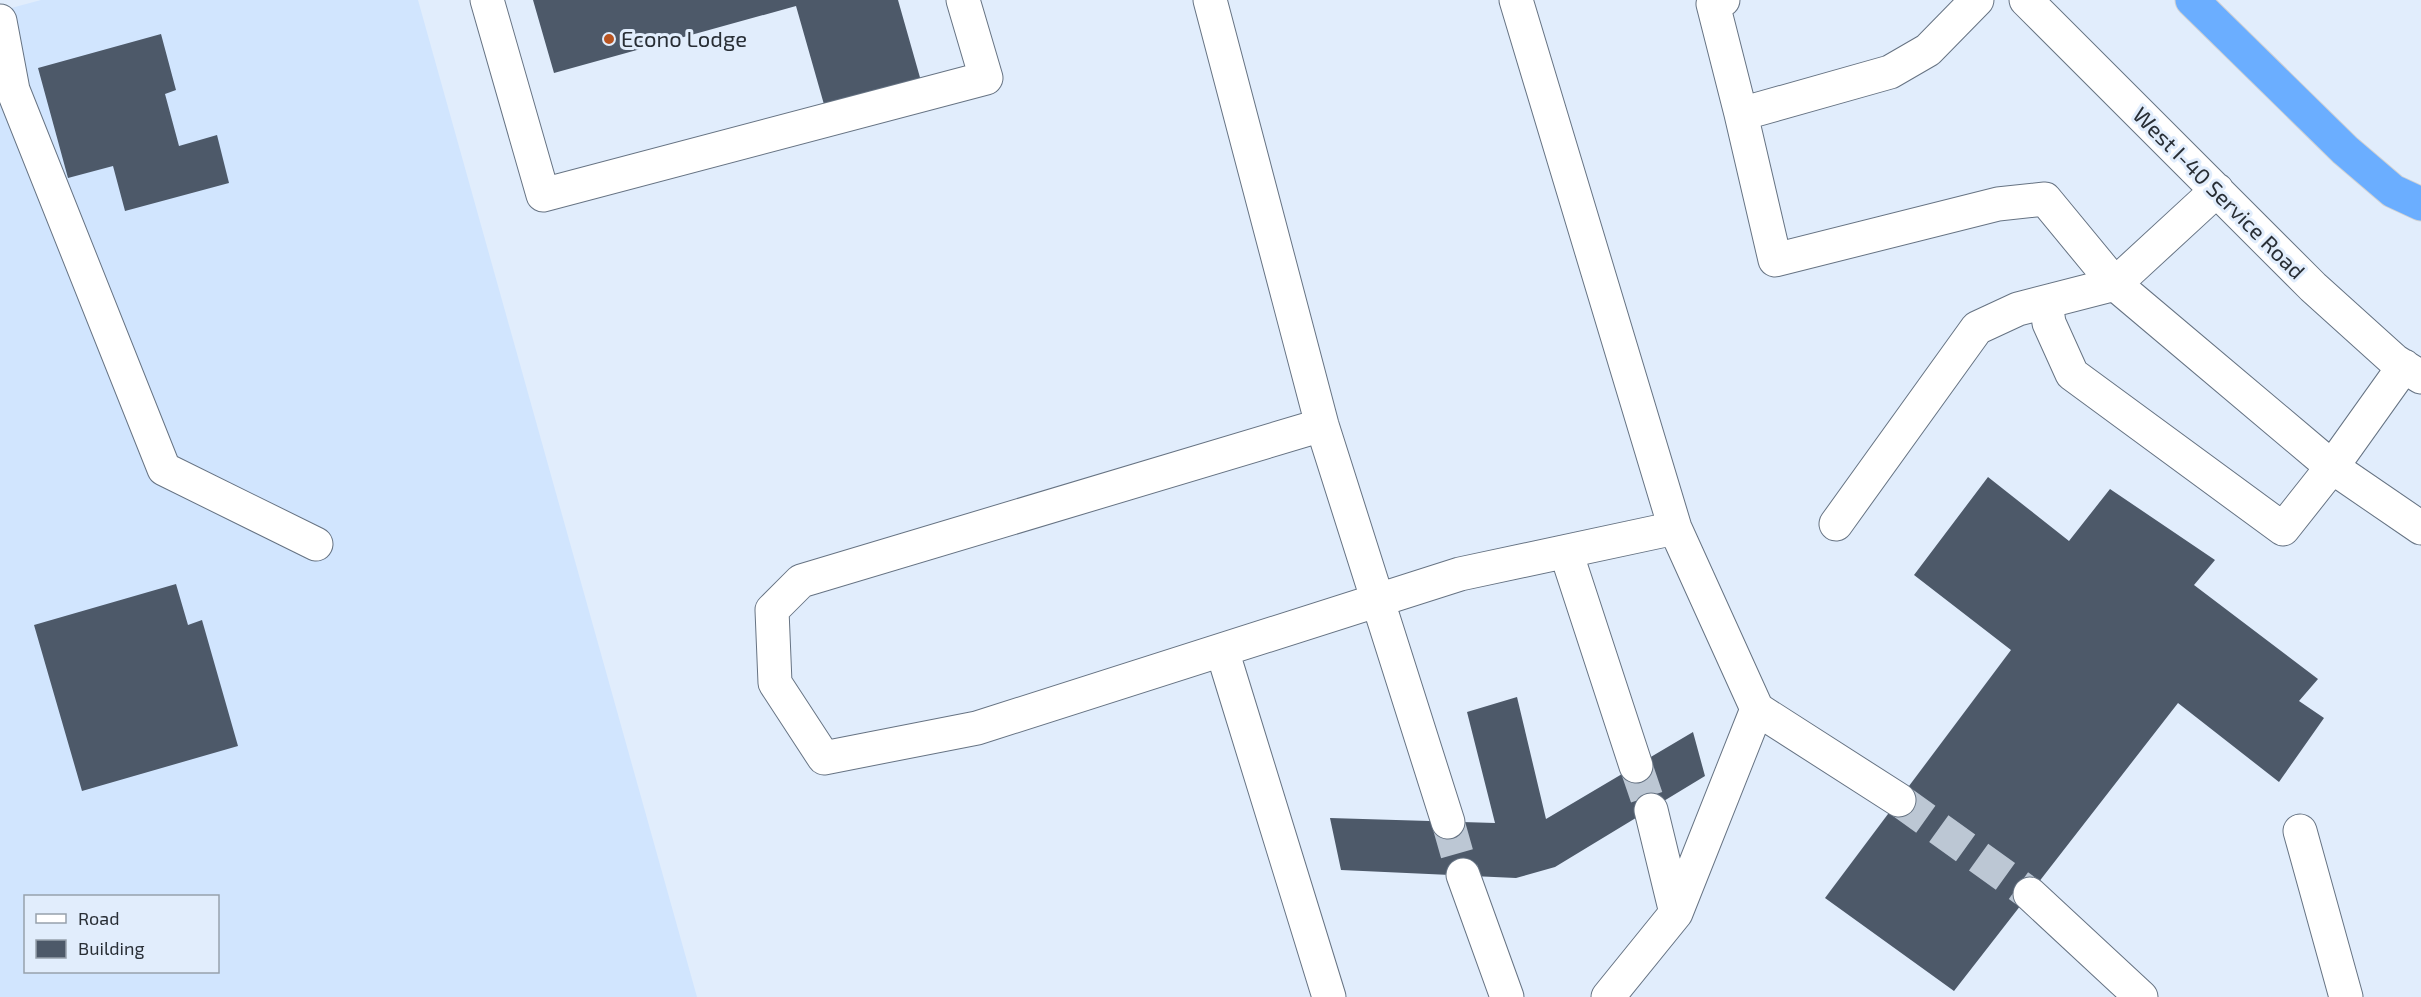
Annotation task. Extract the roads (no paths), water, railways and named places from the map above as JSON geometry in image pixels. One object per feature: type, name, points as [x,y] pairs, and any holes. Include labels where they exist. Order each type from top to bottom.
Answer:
[{"type":"highway","points":[[2192,0],[2345,150],[2392,191],[2421,204]]},
{"type":"street","points":[[487,0],[543,195],[986,78],[963,0]]},
{"type":"street","points":[[1209,0],[1322,424],[1448,822]]},
{"type":"street","points":[[1516,0],[1675,528],[1757,709],[1899,800]]},
{"type":"street","points":[[1723,0],[1713,4],[1775,260],[1998,204],[2045,200],[2115,284],[2332,467],[2421,528]]},
{"type":"street","points":[[1741,114],[1890,72],[1928,50],[1977,0]]},
{"type":"street","name":"West I-40 Service Road","points":[[2025,0],[2313,287],[2412,371]]},
{"type":"street","points":[[0,21],[13,90],[164,469],[316,544]]},
{"type":"street","points":[[1836,524],[1977,328],[2018,309],[2115,284],[2217,190]]},
{"type":"street","points":[[2046,302],[2049,323],[2072,374],[2283,530],[2412,371]]},
{"type":"street","points":[[1322,424],[801,581],[772,610],[775,683],[824,758],[977,728],[1460,574],[1675,528]]},
{"type":"street","points":[[1566,552],[1636,766]]},
{"type":"street","points":[[1222,650],[1329,997]]},
{"type":"street","points":[[1608,997],[1676,913],[1757,709]]},
{"type":"street","points":[[1651,810],[1676,913]]},
{"type":"street","points":[[2300,831],[2346,997]]},
{"type":"street","points":[[1463,875],[1507,997]]},
{"type":"street","points":[[2030,894],[2141,997]]},
{"type":"tunnel","points":[[1636,766],[1651,810]]},
{"type":"tunnel","points":[[1899,800],[2030,894]]},
{"type":"tunnel","points":[[1448,822],[1463,875]]},
{"type":"place","name":"Econo Lodge","points":[[609,39]]}]
